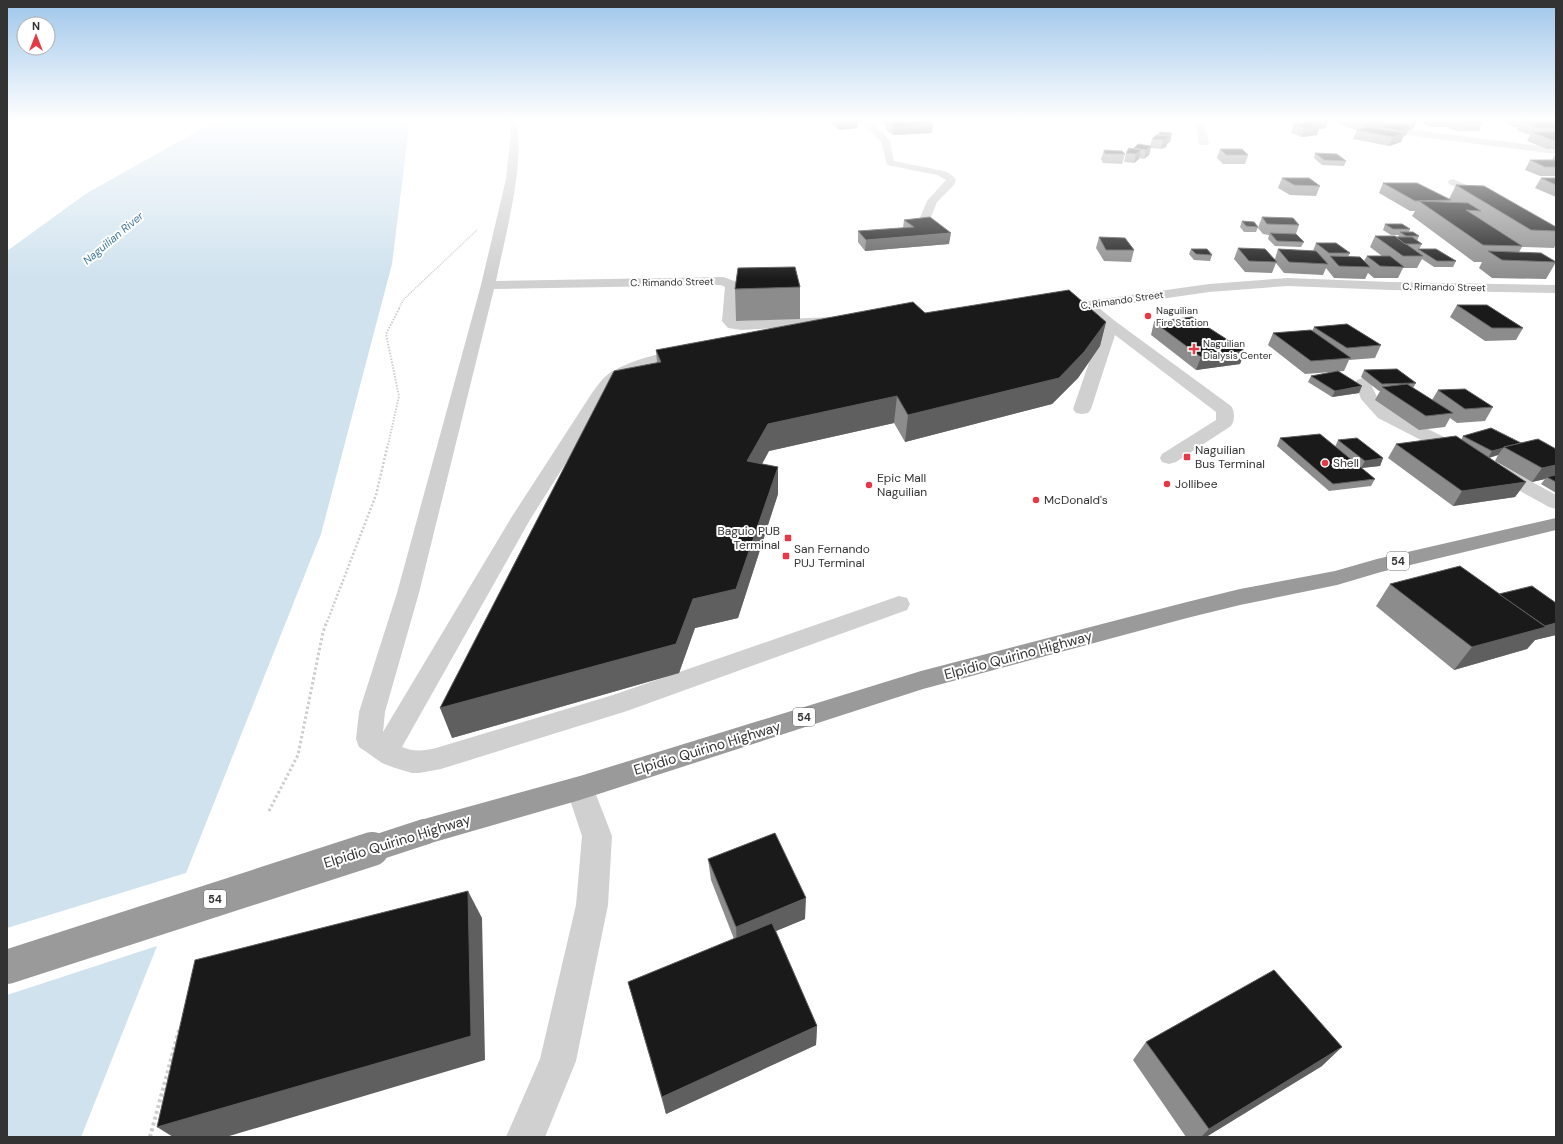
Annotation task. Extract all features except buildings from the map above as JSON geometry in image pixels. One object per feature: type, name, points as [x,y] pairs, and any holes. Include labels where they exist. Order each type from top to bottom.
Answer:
[{"type":"highway","name":"Elpidio Quirino Highway","points":[[7,967],[424,832],[580,788],[921,680],[1195,608],[1337,578],[1377,566],[1556,524]]},
{"type":"street","points":[[512,172],[488,284],[408,593],[372,712],[369,739],[386,751],[400,758],[418,762],[440,758],[618,704],[899,604]]},
{"type":"street","points":[[925,220],[932,201],[950,183],[951,180],[947,176],[937,172]]},
{"type":"street","points":[[1453,182],[1494,202]]},
{"type":"street","name":"C. Rimando Street","points":[[488,284],[723,281],[732,285],[729,321],[733,325],[848,322],[764,343]]},
{"type":"street","name":"C. Rimando Street","points":[[1041,308],[1088,305],[1209,288],[1288,282],[1390,286],[1556,289]]},
{"type":"street","points":[[1088,305],[1110,324],[1225,410],[1225,422],[1168,458]]},
{"type":"street","points":[[1082,409],[1087,387],[1105,345],[1110,324]]},
{"type":"street","points":[[386,751],[521,518],[598,397],[610,381],[622,372],[646,363],[701,352]]},
{"type":"street","points":[[1363,383],[1369,399],[1384,414],[1512,478],[1556,503]]},
{"type":"street","points":[[526,1137],[558,1061],[592,905],[597,836],[580,788]]},
{"type":"path","points":[[269,811],[298,755],[323,632],[376,495],[399,396],[386,334],[404,300],[505,204]]},
{"type":"path","points":[[150,1137],[181,1024]]},
{"type":"water","name":"Naguilian River","points":[[124,172],[403,172],[392,264],[321,534],[81,1137],[7,1137],[7,251],[87,193]]},
{"type":"pier","points":[[189,872],[160,945],[7,995],[7,928]]},
{"type":"place","name":"Naguilian Fire Station","points":[[1148,316]]},
{"type":"place","name":"Naguilian Dialysis Center","points":[[1194,349]]},
{"type":"place","name":"Naguilian Bus Terminal","points":[[1187,457]]},
{"type":"place","name":"Shell","points":[[1325,463]]},
{"type":"place","name":"Jollibee","points":[[1167,484]]},
{"type":"place","name":"Epic Mall Naguilian","points":[[869,485]]},
{"type":"place","name":"McDonald's","points":[[1036,500]]},
{"type":"place","name":"Baguio PUB Terminal","points":[[788,538]]},
{"type":"place","name":"San Fernando PUJ Terminal","points":[[786,556]]}]
